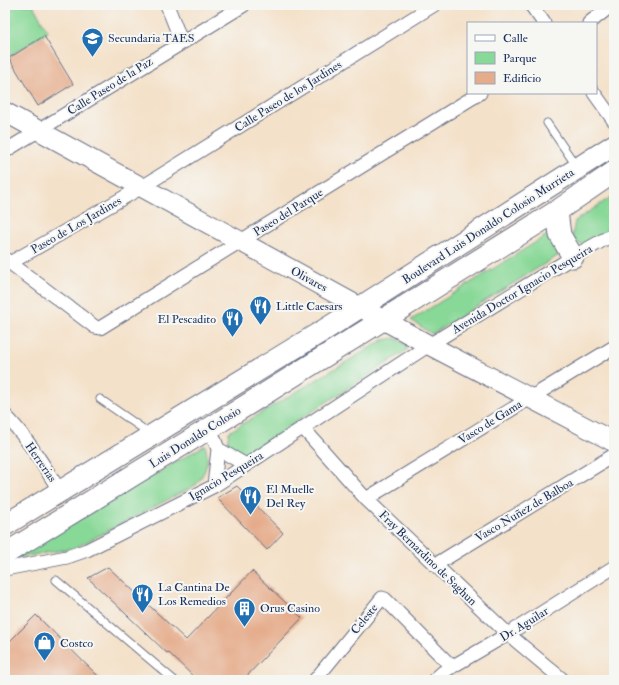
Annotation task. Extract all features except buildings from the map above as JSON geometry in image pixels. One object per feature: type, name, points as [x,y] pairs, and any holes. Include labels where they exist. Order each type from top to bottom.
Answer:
[{"type":"main road","name":"Olivares","points":[[5,112],[429,345],[614,442]]},
{"type":"main road","name":"Boulevard Luis Donaldo Colosio Murrieta","points":[[361,307],[614,145]]},
{"type":"main road","name":"Boulevard Luis Donaldo Colosio Murrieta","points":[[384,319],[557,211],[614,172]]},
{"type":"main road","points":[[557,211],[560,235],[573,257]]},
{"type":"main road","name":"Luis Donaldo Colosio","points":[[5,525],[361,307]]},
{"type":"main road","name":"Luis Donaldo Colosio","points":[[5,554],[384,319]]},
{"type":"main road","points":[[329,327],[334,333],[335,337],[334,350]]},
{"type":"street","points":[[167,5],[182,42]]},
{"type":"street","name":"Calle Paseo de la Paz","points":[[5,151],[244,5]]},
{"type":"street","name":"Calle Paseo de los Jardines","points":[[142,187],[434,5]]},
{"type":"street","points":[[531,5],[543,22]]},
{"type":"street","points":[[590,22],[612,5]]},
{"type":"street","name":"Paseo del Parque","points":[[8,261],[95,327],[100,328],[478,94]]},
{"type":"street","points":[[595,94],[614,121]]},
{"type":"street","name":"Paseo de Los Jardines","points":[[8,261],[142,187]]},
{"type":"street","name":"Avenida Doctor Ignacio Pesqueira","points":[[429,345],[573,257],[614,234]]},
{"type":"street","name":"Ignacio Pesqueira","points":[[5,569],[67,557],[87,550],[214,486],[429,345]]},
{"type":"street","name":"Vasco de Gama","points":[[366,499],[614,348]]},
{"type":"street","name":"Herrerias","points":[[5,415],[22,436],[60,491]]},
{"type":"street","points":[[210,428],[218,449],[214,486]]},
{"type":"street","name":"Fray Bernardino de Saghun","points":[[302,428],[366,499],[508,634],[557,678]]},
{"type":"street","points":[[218,449],[246,465]]},
{"type":"street","name":"Vasco Nuñez de Balboa","points":[[435,565],[614,455]]},
{"type":"street","name":"Dr. Aguilar","points":[[434,680],[443,672],[508,634],[614,567]]},
{"type":"street","name":"Celeste","points":[[315,680],[382,598],[385,599],[452,667]]},
{"type":"lane","points":[[547,123],[578,168]]},
{"type":"lane","points":[[100,399],[152,436]]},
{"type":"lane","points":[[56,580],[174,680]]},
{"type":"green space","points":[[5,5],[33,5],[48,32],[5,59]]},
{"type":"green space","points":[[614,195],[614,226],[586,245],[578,243],[572,237],[575,221]]},
{"type":"green space","points":[[552,232],[559,255],[432,334],[411,320]]},
{"type":"green space","points":[[395,338],[406,344],[407,350],[245,455],[234,453],[227,444],[229,432],[383,340]]},
{"type":"green space","points":[[205,445],[207,462],[205,471],[196,485],[75,548],[15,558]]},
{"type":"place","name":"Secundaria TAES","points":[[92,58]]},
{"type":"place","name":"Little Caesars","points":[[261,326]]},
{"type":"place","name":"El Pescadito","points":[[232,338]]},
{"type":"place","name":"El Muelle Del Rey","points":[[250,516]]},
{"type":"place","name":"La Cantina De Los Remedios","points":[[143,614]]},
{"type":"place","name":"Orus Casino","points":[[245,628]]},
{"type":"place","name":"Costco","points":[[45,662]]}]
